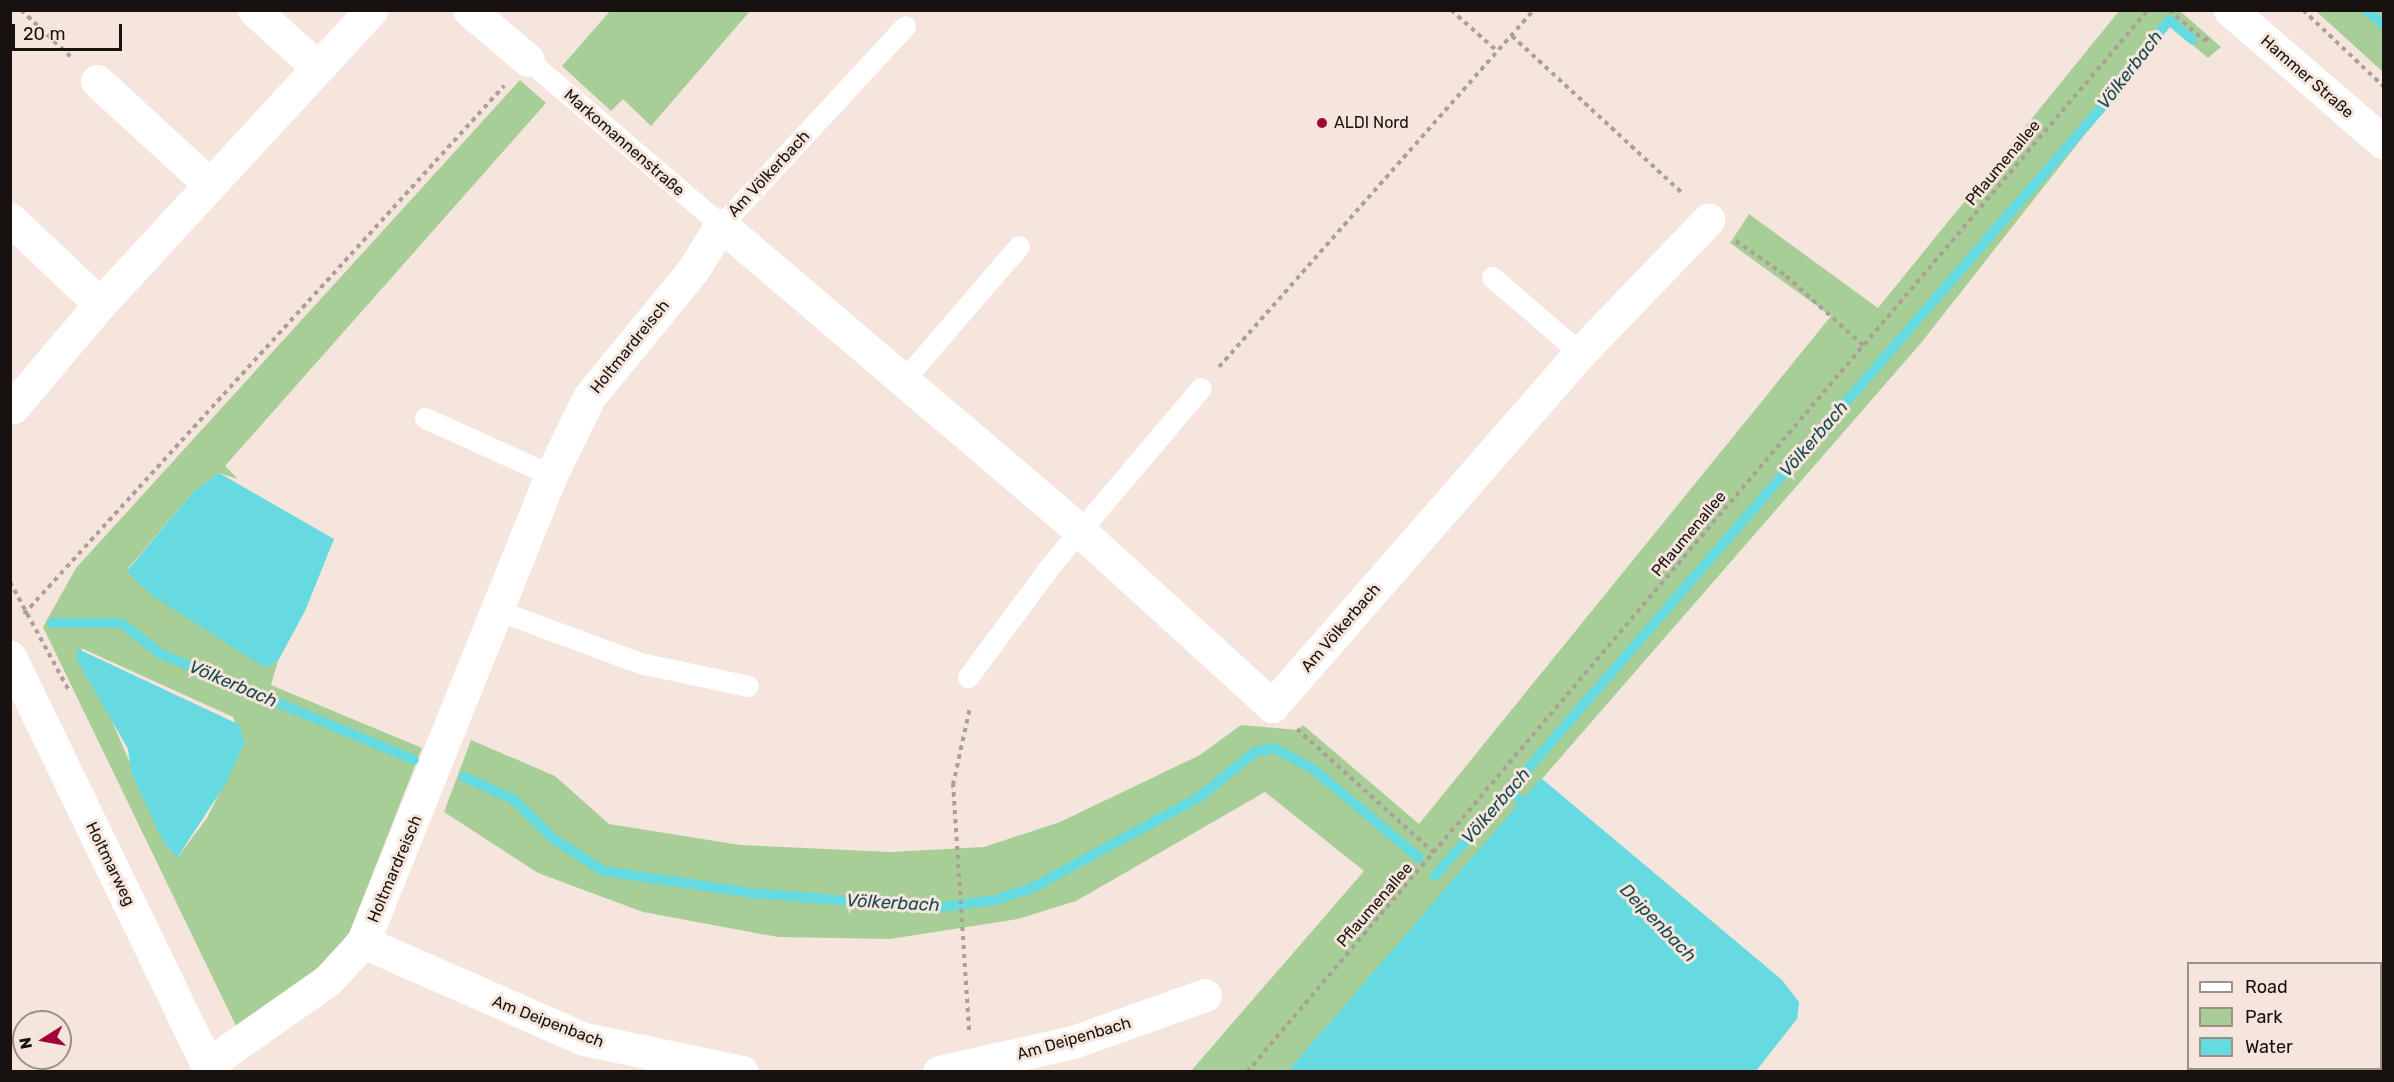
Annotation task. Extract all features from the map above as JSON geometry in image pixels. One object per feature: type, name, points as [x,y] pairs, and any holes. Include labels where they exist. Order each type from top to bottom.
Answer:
[{"type":"street","points":[[254,10],[317,68]]},
{"type":"street","points":[[13,408],[100,304],[372,10]]},
{"type":"street","points":[[469,10],[528,60]]},
{"type":"street","name":"Hammer Straße","points":[[2230,10],[2384,143]]},
{"type":"street","points":[[97,81],[209,184]]},
{"type":"street","points":[[10,219],[100,304]]},
{"type":"street","name":"Am Völkerbach","points":[[721,225],[902,382],[1080,531],[1272,706],[1580,353],[1708,220]]},
{"type":"street","name":"Holtmardreisch","points":[[209,1068],[328,980],[363,942],[499,611],[551,475],[589,397],[693,270],[721,225]]},
{"type":"street","name":"Holtmarweg","points":[[10,657],[209,1068]]},
{"type":"street","name":"Am Deipenbach","points":[[363,942],[584,1039],[742,1071]]},
{"type":"street","name":"Am Deipenbach","points":[[939,1071],[972,1066],[1107,1032],[1205,995]]},
{"type":"lane","name":"Am Völkerbach","points":[[721,225],[905,26]]},
{"type":"lane","name":"Markomannenstraße","points":[[528,60],[721,225]]},
{"type":"lane","points":[[902,382],[1019,246]]},
{"type":"lane","points":[[1492,277],[1580,353]]},
{"type":"lane","points":[[968,677],[1080,531],[1201,388]]},
{"type":"lane","points":[[425,418],[551,475]]},
{"type":"lane","points":[[499,611],[640,663],[748,686]]},
{"type":"path","points":[[21,10],[97,81]]},
{"type":"path","points":[[1451,10],[1497,51]]},
{"type":"path","points":[[1201,388],[1534,10]]},
{"type":"path","name":"Pflaumenallee","points":[[1247,1071],[2148,10]]},
{"type":"path","points":[[2302,10],[2384,87]]},
{"type":"path","points":[[1512,36],[1708,220],[1786,276],[1864,346]]},
{"type":"path","points":[[10,582],[24,614],[528,60]]},
{"type":"path","points":[[968,677],[973,693],[952,785],[959,916],[972,1066]]},
{"type":"path","points":[[1272,706],[1434,853]]},
{"type":"green space","points":[[611,10],[750,11],[651,126],[623,99],[611,111],[562,66]]},
{"type":"green space","points":[[2119,11],[2180,11],[2221,47],[2208,58],[2170,26],[1921,343],[1288,1071],[1191,1071],[1364,871],[1265,792],[1076,901],[1018,919],[890,939],[778,937],[643,912],[538,873],[444,812],[471,740],[555,776],[609,824],[740,845],[890,852],[984,847],[1060,822],[1200,755],[1241,725],[1298,730],[1303,725],[1419,824],[1831,316],[1730,243],[1749,214],[1878,308]]},
{"type":"green space","points":[[2316,11],[2383,11],[2383,72]]},
{"type":"green space","points":[[520,80],[546,103],[225,466],[238,479],[219,473],[194,491],[127,570],[265,668],[278,661],[271,685],[422,748],[350,931],[324,967],[238,1030],[43,627],[76,568]],"holes":[[[81,648],[233,717],[244,744],[207,818],[177,858],[164,843]]]},
{"type":"water","points":[[219,473],[334,539],[305,611],[278,661],[265,668],[150,594],[127,571],[194,491]]},
{"type":"water","points":[[78,649],[240,725],[244,744],[226,783],[177,858],[164,843],[131,772],[128,749],[76,658]]},
{"type":"water","points":[[1541,778],[1782,980],[1799,1002],[1797,1019],[1756,1071],[1288,1071]]},
{"type":"waterway","name":"Völkerbach","points":[[2366,10],[2384,25]]},
{"type":"waterway","name":"Völkerbach","points":[[1435,876],[2100,109],[2169,20],[2192,39]]},
{"type":"waterway","name":"Völkerbach","points":[[52,623],[121,623],[161,654],[414,760]]},
{"type":"waterway","name":"Völkerbach","points":[[464,777],[513,799],[554,839],[603,871],[752,893],[932,908],[995,900],[1032,888],[1198,798],[1255,752],[1274,748],[1313,769],[1419,858]]},
{"type":"waterway","name":"Deipenbach","points":[[1509,791],[1532,810]]},
{"type":"place","name":"ALDI Nord","points":[[1322,123]]}]
